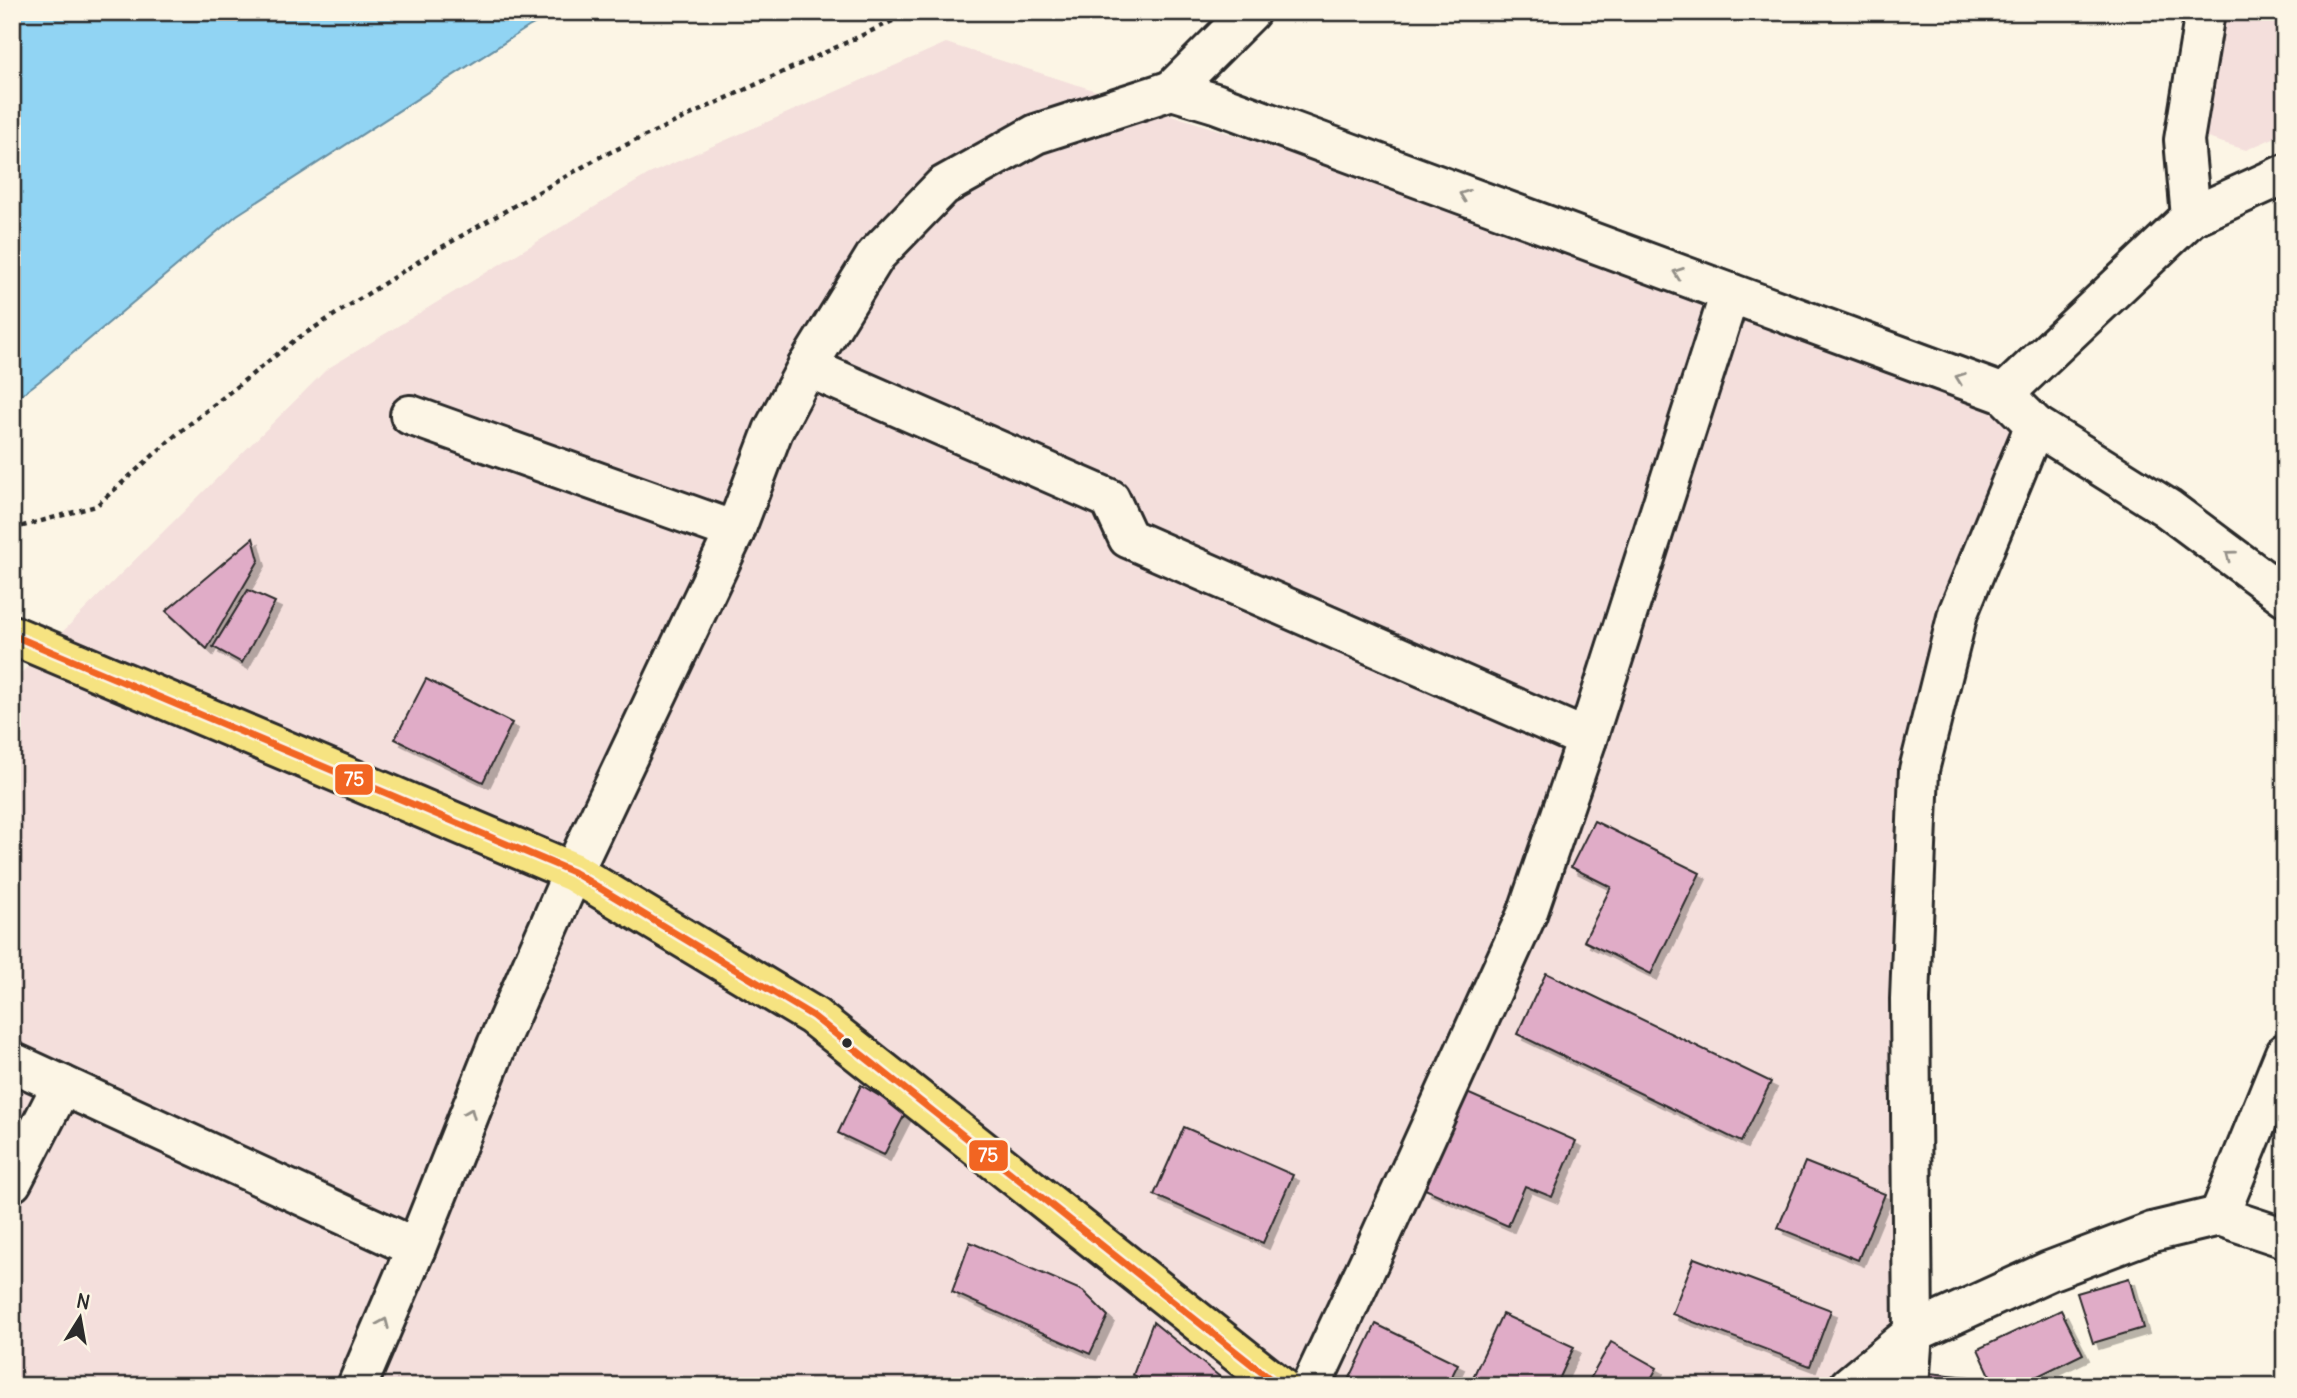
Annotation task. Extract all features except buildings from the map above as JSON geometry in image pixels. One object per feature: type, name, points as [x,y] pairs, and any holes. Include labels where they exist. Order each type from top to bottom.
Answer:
[{"type":"highway","points":[[12,635],[573,872],[813,1016],[1279,1386]]},
{"type":"street","points":[[357,1386],[416,1248],[497,1045],[573,872],[735,531],[773,431],[807,368],[876,255],[943,186],[1036,134],[1172,90],[1250,12]]},
{"type":"street","points":[[2191,217],[2184,140],[2205,12]]},
{"type":"street","points":[[1172,90],[1214,103],[2004,394],[2035,425],[2167,508],[2285,596]]},
{"type":"street","points":[[2004,394],[2191,217],[2285,174]]},
{"type":"street","points":[[1311,1386],[1527,914],[1587,739],[1730,293]]},
{"type":"street","points":[[807,368],[1110,499],[1128,538],[1587,739]]},
{"type":"street","points":[[410,415],[735,531]]},
{"type":"street","points":[[1909,1386],[1913,1333],[1910,999],[1919,770],[1958,612],[2035,425]]},
{"type":"street","points":[[2219,1216],[2285,1053]]},
{"type":"street","points":[[12,1062],[416,1248]]},
{"type":"street","points":[[12,1182],[62,1085]]},
{"type":"street","points":[[1849,1386],[1913,1333],[2049,1271],[2152,1232],[2219,1216],[2285,1238]]},
{"type":"path","points":[[12,528],[96,506],[176,435],[295,340],[435,251],[600,157],[912,12]]},
{"type":"shaded area","points":[[2227,12],[2285,12],[2285,133],[2246,150],[2204,137]]},
{"type":"shaded area","points":[[946,43],[1924,355],[2035,425],[1931,678],[1903,1386],[12,1386],[12,682],[327,369],[649,174]]},
{"type":"water","points":[[12,12],[556,12],[530,26],[237,215],[12,402]]},
{"type":"transit line","name":"75","points":[[12,635],[573,872],[813,1016],[1279,1386]]}]
